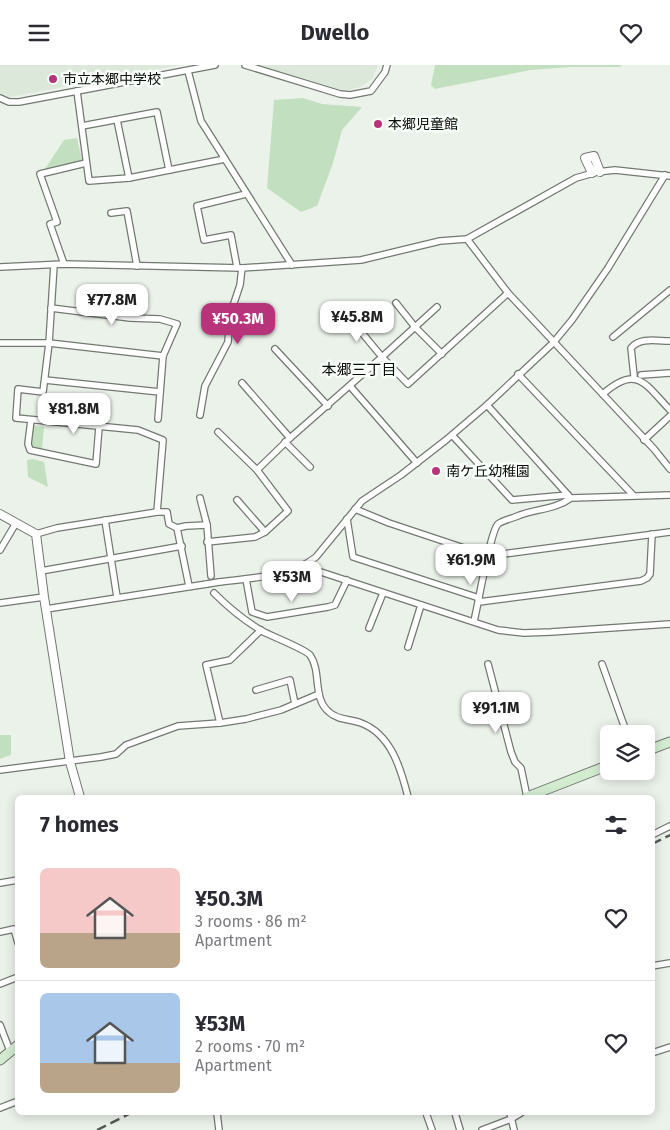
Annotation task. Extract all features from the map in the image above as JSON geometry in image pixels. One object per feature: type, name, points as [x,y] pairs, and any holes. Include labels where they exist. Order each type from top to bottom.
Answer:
[{"type":"main road","points":[[655,748],[670,743]]},
{"type":"main road","points":[[532,795],[600,769]]},
{"type":"main road","points":[[0,1060],[15,1047]]},
{"type":"street","points":[[0,98],[9,102],[19,102],[215,65]]},
{"type":"street","points":[[245,65],[340,94],[350,95],[371,91],[385,72],[387,65]]},
{"type":"street","points":[[188,71],[201,121],[292,265]]},
{"type":"street","points":[[78,91],[86,163],[90,181],[129,178],[225,159]]},
{"type":"street","points":[[82,126],[156,112],[169,170]]},
{"type":"street","points":[[117,120],[129,178]]},
{"type":"street","points":[[64,264],[50,224],[57,222],[40,174],[86,163]]},
{"type":"street","points":[[0,267],[64,264],[240,267],[361,260],[440,241],[467,239],[576,178],[596,172],[615,170],[667,176],[572,321],[553,343],[452,435],[417,463],[362,501],[316,557],[308,564],[281,573],[46,609]]},
{"type":"street","points":[[200,415],[205,386],[228,342],[230,315],[240,285],[240,267],[231,235],[204,240],[197,206],[246,193]]},
{"type":"street","points":[[111,213],[127,211],[137,266]]},
{"type":"street","points":[[467,239],[508,293],[654,449],[670,469]]},
{"type":"street","points":[[54,265],[49,343],[43,392],[18,389],[16,418],[138,430],[163,440],[156,512]]},
{"type":"street","points":[[613,337],[670,290]]},
{"type":"street","points":[[348,316],[382,357],[408,384],[508,293]]},
{"type":"street","points":[[396,303],[415,327],[442,354]]},
{"type":"street","points":[[257,470],[437,307]]},
{"type":"street","points":[[52,308],[130,318],[160,319],[177,324],[163,356],[158,419]]},
{"type":"street","points":[[634,376],[631,348],[634,344],[643,341],[670,341]]},
{"type":"street","points":[[0,343],[49,343],[163,356]]},
{"type":"street","points":[[275,349],[328,406]]},
{"type":"street","points":[[641,375],[670,373]]},
{"type":"street","points":[[518,374],[633,495]]},
{"type":"street","points":[[603,395],[616,382],[632,379],[642,380],[670,410]]},
{"type":"street","points":[[45,380],[160,392]]},
{"type":"street","points":[[242,383],[310,467]]},
{"type":"street","points":[[350,385],[417,463]]},
{"type":"street","points":[[487,405],[570,496]]},
{"type":"street","points":[[644,440],[670,416]]},
{"type":"street","points":[[31,420],[28,444],[30,450],[96,464],[99,427]]},
{"type":"street","points":[[207,542],[255,537],[265,532],[288,511],[257,470],[218,432]]},
{"type":"street","points":[[452,435],[512,500],[570,496],[670,495]]},
{"type":"street","points":[[474,621],[488,556],[495,529],[499,523],[523,514],[556,506],[570,496]]},
{"type":"street","points":[[200,497],[207,525],[211,576]]},
{"type":"street","points":[[237,500],[265,532]]},
{"type":"street","points":[[355,509],[389,523],[488,556],[670,532]]},
{"type":"street","points":[[0,514],[36,534],[57,528],[156,512],[167,512],[169,524],[177,529],[189,586]]},
{"type":"street","points":[[347,519],[353,557],[479,600],[631,582],[647,578],[650,574],[652,534]]},
{"type":"street","points":[[105,520],[118,597]]},
{"type":"street","points":[[0,550],[16,523]]},
{"type":"street","points":[[177,529],[186,526],[207,525]]},
{"type":"street","points":[[36,534],[40,571],[70,762],[79,795]]},
{"type":"street","points":[[40,571],[182,547]]},
{"type":"street","points":[[308,564],[312,569],[498,630],[524,633],[670,624]]},
{"type":"street","points":[[246,579],[252,612],[267,617],[335,605],[347,581]]},
{"type":"street","points":[[214,593],[226,605],[261,630],[309,654],[317,669],[319,694],[323,705],[330,713],[342,719],[363,724],[379,735],[394,753],[407,795]]},
{"type":"street","points":[[369,628],[383,593]]},
{"type":"street","points":[[0,603],[44,597]]},
{"type":"street","points":[[408,647],[421,605]]},
{"type":"street","points":[[220,723],[206,665],[230,660],[261,630]]},
{"type":"street","points":[[488,664],[511,752],[515,763],[521,768],[527,795]]},
{"type":"street","points":[[602,664],[623,725]]},
{"type":"street","points":[[256,690],[290,680],[296,704]]},
{"type":"street","points":[[0,770],[70,762],[116,753],[126,745],[178,726],[246,719],[280,710],[319,694]]},
{"type":"street","points":[[655,834],[670,826]]},
{"type":"street","points":[[0,883],[15,880]]},
{"type":"street","points":[[0,931],[14,929],[15,932]]},
{"type":"street","points":[[655,966],[670,963]]},
{"type":"street","points":[[0,984],[15,978]]},
{"type":"street","points":[[0,1025],[10,1051]]},
{"type":"street","points":[[655,1052],[670,1047]]},
{"type":"street","points":[[0,1108],[15,1102]]},
{"type":"street","points":[[216,1115],[219,1130]]},
{"type":"street","points":[[427,1115],[432,1130]]},
{"type":"street","points":[[456,1115],[460,1130]]},
{"type":"street","points":[[482,1130],[510,1116],[514,1130]]},
{"type":"shaded area","name":"市立本郷中学校","points":[[0,65],[180,65],[10,97],[0,93]]},
{"type":"shaded area","points":[[258,65],[378,65],[372,79],[360,87],[345,91]]},
{"type":"green space","points":[[435,65],[622,65],[620,67],[571,67],[531,70],[435,89],[431,85]]},
{"type":"green space","points":[[303,98],[322,104],[362,107],[342,130],[333,163],[317,206],[301,212],[267,188],[274,100]]},
{"type":"green space","points":[[77,138],[81,164],[43,172],[64,140]]},
{"type":"green space","points":[[35,425],[44,427],[42,449],[31,446],[32,427]]},
{"type":"green space","points":[[33,459],[44,462],[48,487],[28,477],[27,460]]},
{"type":"green space","points":[[0,735],[11,735],[11,755],[0,759]]},
{"type":"railway","points":[[655,842],[670,835]]},
{"type":"railway","points":[[97,1130],[127,1115]]},
{"type":"place","name":"市立本郷中学校","points":[[53,79]]},
{"type":"place","name":"本郷児童館","points":[[378,124]]},
{"type":"place","name":"南ケ丘幼稚園","points":[[436,471]]},
{"type":"district","name":"本郷三丁目","points":[[359,370]]}]
